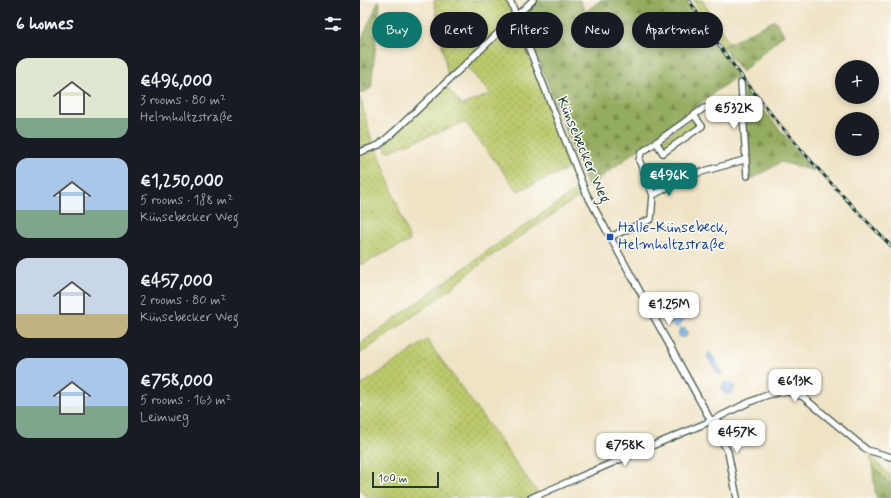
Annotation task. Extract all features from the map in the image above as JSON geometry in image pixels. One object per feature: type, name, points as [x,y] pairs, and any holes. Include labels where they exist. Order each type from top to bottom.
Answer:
[{"type":"street","name":"Künsebecker Weg","points":[[510,0],[515,12]]},
{"type":"street","points":[[521,12],[533,0]]},
{"type":"street","points":[[360,152],[379,145],[496,36]]},
{"type":"street","name":"Künsebecker Weg","points":[[529,48],[586,194],[728,452],[737,498]]},
{"type":"street","points":[[740,83],[744,160],[747,176]]},
{"type":"street","points":[[610,237],[651,219],[653,195],[639,160],[641,153],[704,108],[741,108]]},
{"type":"street","points":[[656,142],[663,153],[702,126],[694,115]]},
{"type":"street","points":[[653,195],[694,174],[744,160]]},
{"type":"street","points":[[531,498],[711,420],[745,403],[771,394],[790,391],[803,397],[867,450],[891,457]]},
{"type":"green space","points":[[379,0],[379,12],[374,12]]},
{"type":"green space","points":[[434,0],[506,0],[511,12],[496,12],[496,33],[488,40],[488,12],[436,12]]},
{"type":"green space","points":[[537,0],[580,0],[585,12],[601,0],[687,0],[695,12],[632,12],[632,48],[720,48],[738,75],[588,187],[534,48],[563,48],[563,12],[524,12]]},
{"type":"green space","points":[[693,0],[702,0],[710,12],[700,12]]},
{"type":"green space","points":[[372,16],[372,48],[375,48],[371,88],[360,94],[360,43]]},
{"type":"green space","points":[[775,20],[784,34],[742,72],[723,46]]},
{"type":"green space","points":[[723,33],[729,43],[723,46]]},
{"type":"green space","points":[[496,38],[496,48],[526,48],[572,167],[518,191],[465,122],[387,152],[384,145],[396,130],[445,86],[462,105],[491,94],[466,66],[486,48],[488,48],[488,46]]},
{"type":"green space","points":[[443,48],[479,48],[448,77]]},
{"type":"green space","points":[[743,85],[814,171],[781,162],[749,181]]},
{"type":"green space","points":[[360,97],[373,146],[360,151]]},
{"type":"green space","points":[[691,120],[697,123],[696,127],[666,148],[662,147],[661,141]]},
{"type":"green space","points":[[377,148],[410,241],[360,265],[360,154]]},
{"type":"green space","points":[[580,188],[583,194],[488,258],[443,295],[360,354],[360,344],[493,247]]},
{"type":"green space","points":[[427,340],[538,493],[527,498],[456,498],[455,496],[451,498],[367,498],[360,489],[360,386]]},
{"type":"green space","points":[[870,455],[891,477],[891,484],[889,484],[872,465]]},
{"type":"green space","points":[[872,465],[889,484],[891,484],[891,498],[876,498]]},
{"type":"water","points":[[674,315],[678,315],[682,321],[678,327],[674,327],[670,323],[670,319]]},
{"type":"water","points":[[683,328],[688,333],[683,338],[678,333]]},
{"type":"water","points":[[710,352],[722,374],[718,374],[707,356]]},
{"type":"water","points":[[730,382],[733,383],[733,393],[726,394],[723,393],[722,386],[723,383]]},
{"type":"railway","points":[[689,0],[734,66],[783,129],[836,189],[891,246]]},
{"type":"place","name":"Halle-Künsebeck, Helmholtzstraße","points":[[610,237]]}]
